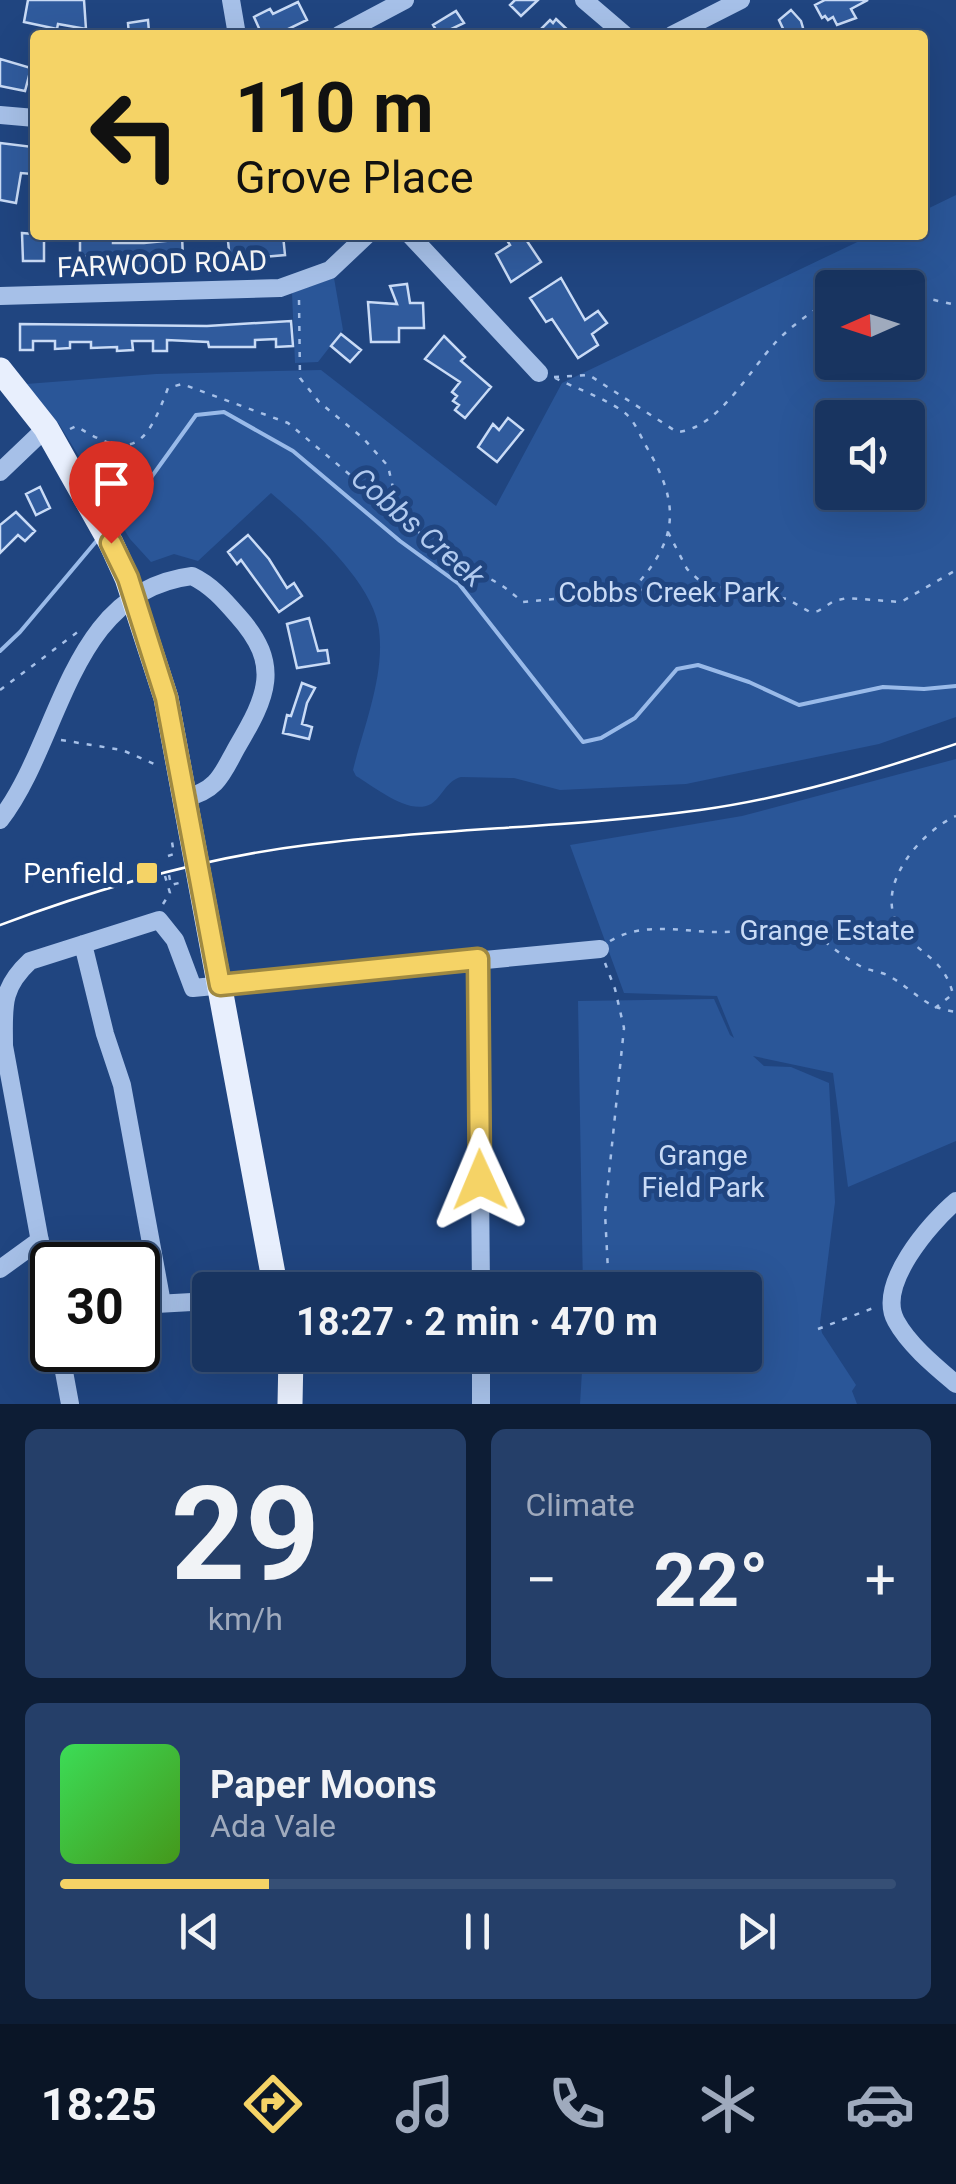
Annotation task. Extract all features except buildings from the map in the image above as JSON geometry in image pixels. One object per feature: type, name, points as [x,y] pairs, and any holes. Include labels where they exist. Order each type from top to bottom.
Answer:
[{"type":"main road","points":[[0,370],[48,433],[105,531],[134,598],[166,698],[273,1272]]},
{"type":"main road","points":[[290,1404],[291,1372]]},
{"type":"street","points":[[231,0],[236,30]]},
{"type":"street","points":[[348,30],[405,0]]},
{"type":"street","points":[[584,0],[620,30]]},
{"type":"street","points":[[682,30],[741,0]]},
{"type":"street","points":[[0,115],[30,118]]},
{"type":"street","name":"FARWOOD ROAD","points":[[0,296],[237,291],[299,283],[330,270],[363,240]]},
{"type":"street","points":[[415,240],[546,375]]},
{"type":"street","points":[[0,472],[48,433]]},
{"type":"street","points":[[0,820],[26,782],[85,649],[114,614],[134,598],[192,576],[212,588],[259,642],[267,678],[262,702],[219,780],[209,791],[183,787]]},
{"type":"street","points":[[0,1268],[40,1240],[2,1047],[4,999],[14,976],[30,961],[159,920],[175,940],[193,988],[600,949]]},
{"type":"street","points":[[83,944],[122,1085],[162,1303],[192,1302]]},
{"type":"street","points":[[478,959],[480,1272]]},
{"type":"street","points":[[956,1201],[936,1218],[900,1270],[892,1301],[895,1320],[956,1384]]},
{"type":"street","points":[[64,1372],[70,1404]]},
{"type":"street","points":[[481,1372],[481,1404]]},
{"type":"path","points":[[299,283],[300,378],[319,402],[363,438],[388,466],[400,518]]},
{"type":"path","points":[[925,298],[956,305]]},
{"type":"path","points":[[546,375],[589,376],[677,432],[692,431],[730,400],[776,341],[815,310]]},
{"type":"path","points":[[546,375],[628,414],[655,460],[671,507],[668,532],[656,564],[629,594]]},
{"type":"path","points":[[48,433],[76,426],[116,445],[140,441],[153,428],[168,388],[182,384],[288,423],[434,545],[504,586],[523,602],[703,584],[788,599],[810,612],[818,612],[834,600],[847,598],[901,602],[956,570]]},
{"type":"path","points":[[668,532],[687,569],[703,584]]},
{"type":"path","points":[[0,690],[89,620]]},
{"type":"path","points":[[45,739],[122,750],[183,787]]},
{"type":"path","points":[[934,1008],[953,994],[947,973],[900,928],[890,904],[903,861],[956,816]]},
{"type":"path","points":[[159,920],[170,893],[167,875],[171,885],[184,882]]},
{"type":"path","points":[[609,1272],[605,1212],[624,1028],[600,949],[614,938],[662,928],[722,932],[788,926],[814,932],[830,948],[861,966],[888,975],[934,1008],[956,1012]]},
{"type":"path","points":[[818,1329],[892,1301]]},
{"type":"green space","name":"Cobbs Creek Park","points":[[956,195],[956,717],[879,744],[686,784],[560,790],[514,778],[461,777],[431,804],[422,807],[382,793],[353,770],[377,679],[378,624],[362,588],[334,552],[271,493],[198,561],[174,554],[151,562],[130,539],[59,424],[26,384],[156,374],[321,370],[496,506],[562,383],[862,240],[928,240],[928,209]]},
{"type":"green space","points":[[334,278],[343,330],[318,362],[295,363],[292,293]]},
{"type":"green space","points":[[956,759],[956,1141],[848,1187],[833,1073],[753,1056],[764,1066],[791,1067],[829,1083],[835,1202],[820,1323],[822,1333],[856,1385],[852,1391],[857,1404],[580,1404],[582,1372],[762,1372],[762,1272],[583,1272],[578,1001],[714,999],[734,1038],[717,996],[624,993],[570,845],[742,816]]},
{"type":"waterway","name":"Cobbs Creek","points":[[113,524],[196,415],[224,412],[293,451],[400,541],[459,584],[583,742],[601,738],[635,718],[677,669],[698,665],[799,705],[883,687],[956,686]]},
{"type":"waterway","name":"Cobbs Creek","points":[[0,651],[99,538]]},
{"type":"tram line","points":[[0,925],[113,887],[228,858],[356,839],[700,810],[830,783],[956,744]]},
{"type":"place","name":"Penfield","points":[[147,873]]},
{"type":"route","points":[[111,543],[128,578],[166,698],[220,985],[478,959],[480,1180]]},
{"type":"park label","name":"Grange Estate","points":[[827,930]]},
{"type":"park label","name":"Grange Field Park","points":[[703,1171]]}]
